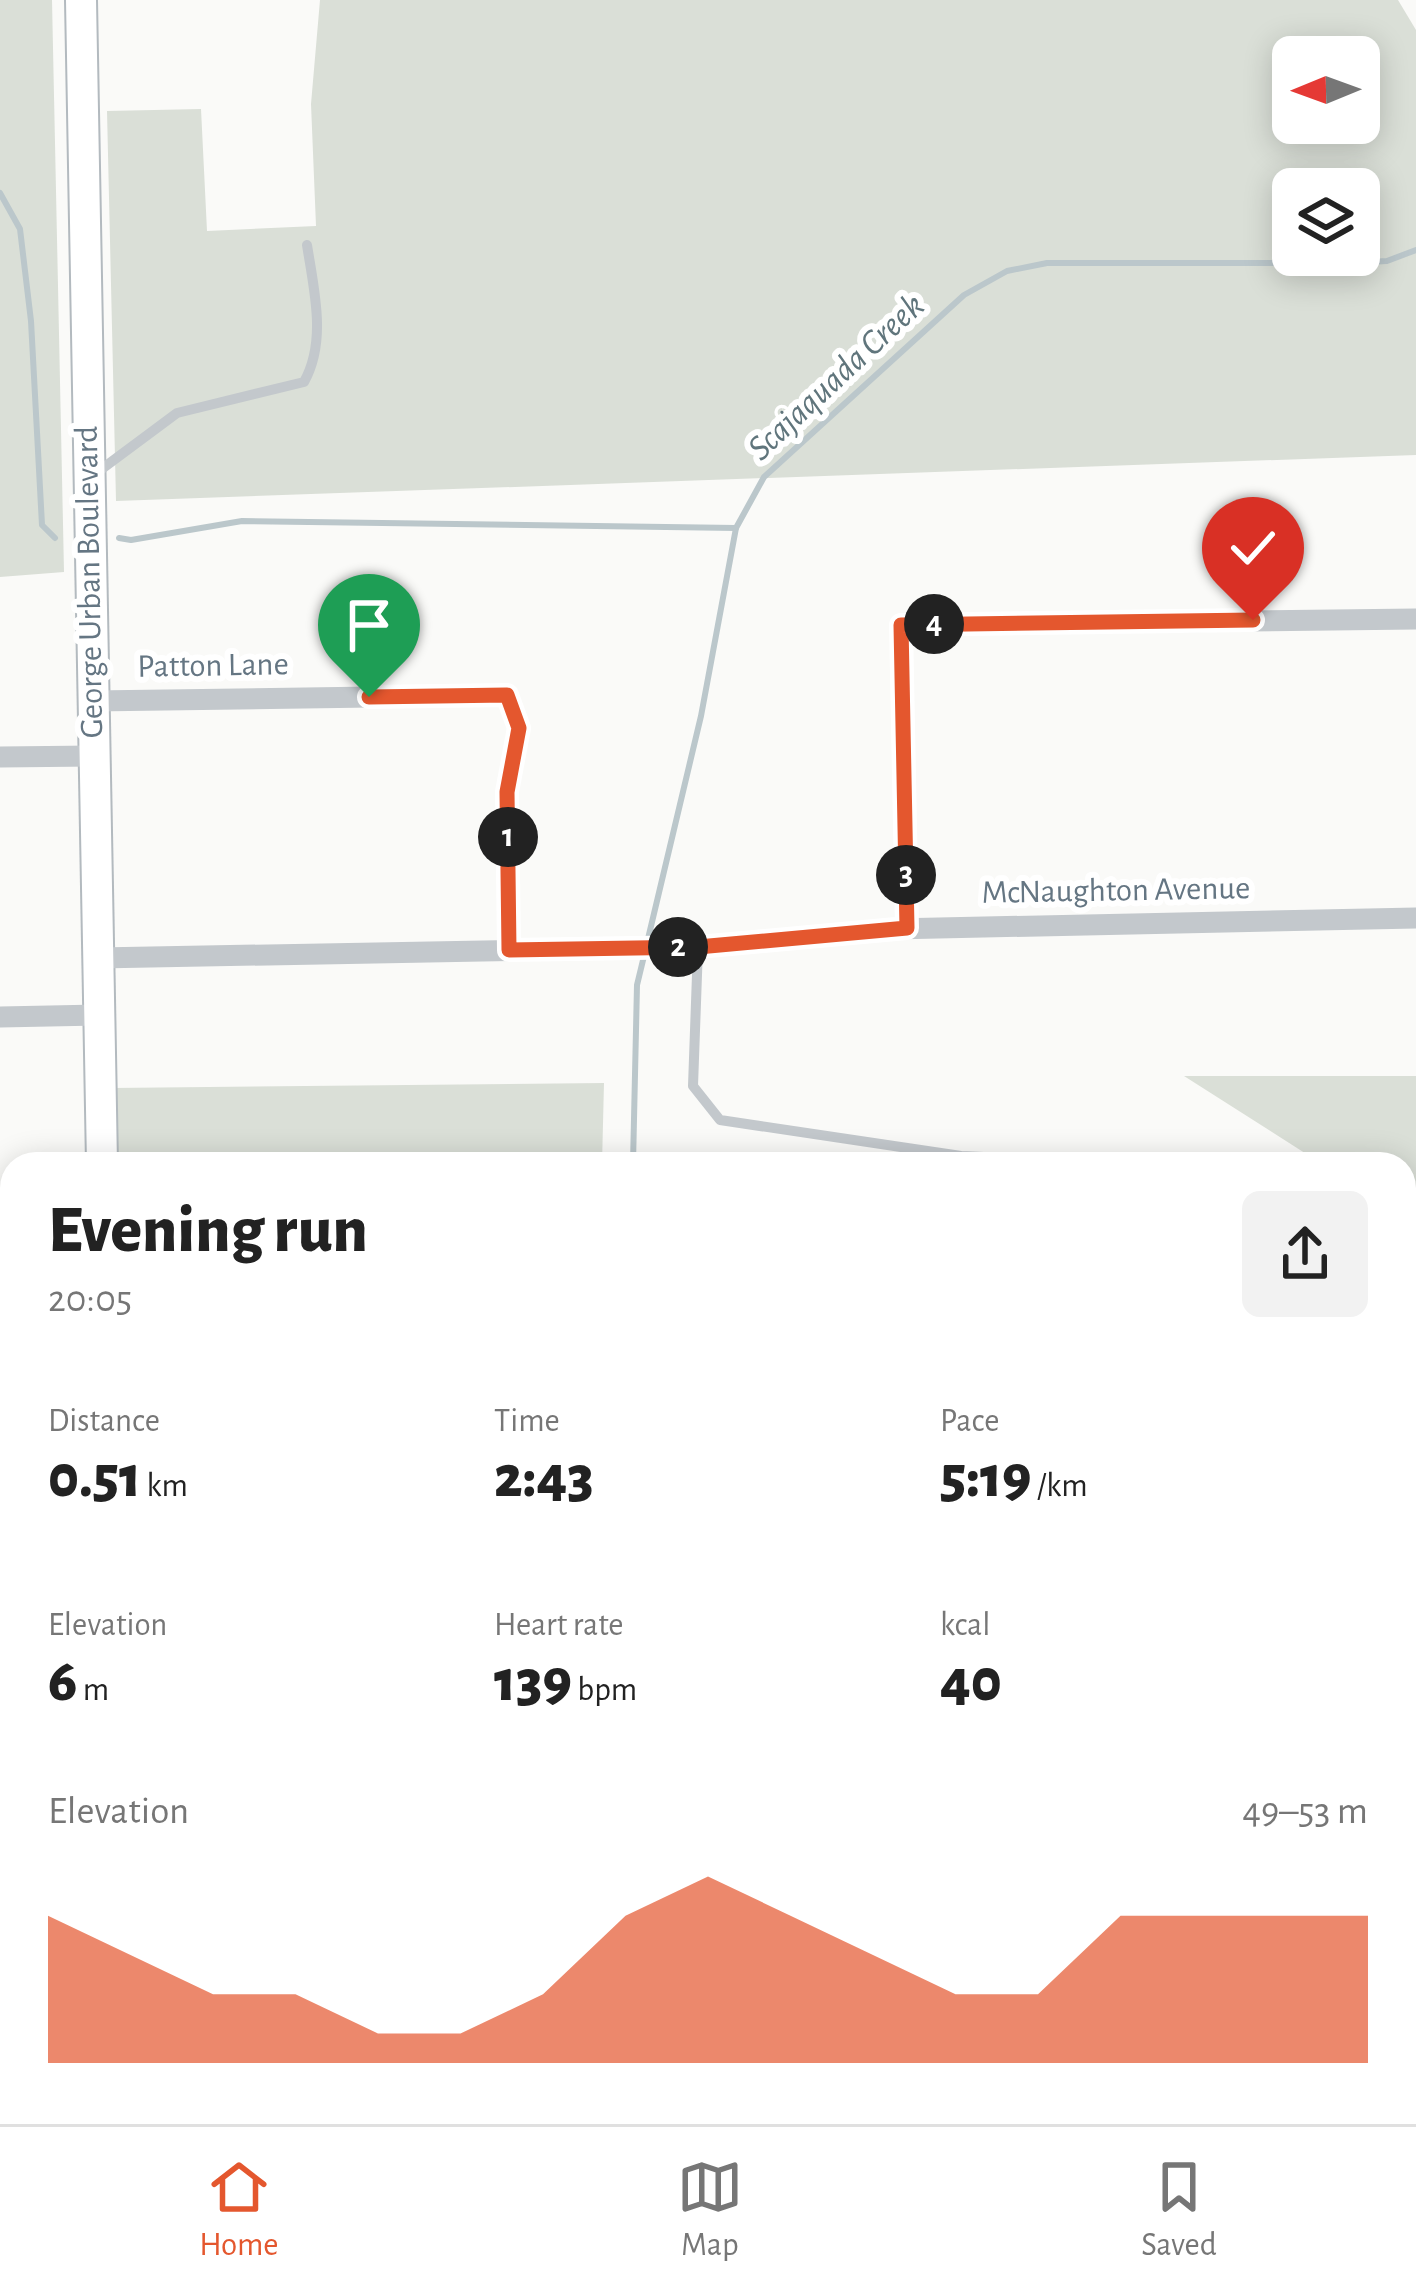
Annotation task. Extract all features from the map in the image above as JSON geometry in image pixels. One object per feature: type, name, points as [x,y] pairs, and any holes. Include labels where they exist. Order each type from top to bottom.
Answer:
[{"type":"street","name":"George Urban Boulevard","points":[[81,0],[102,1152]]},
{"type":"street","points":[[907,928],[901,625],[1416,619]]},
{"type":"street","name":"Patton Lane","points":[[93,701],[507,695],[519,728],[507,792],[509,950]]},
{"type":"street","points":[[0,757],[94,756]]},
{"type":"street","name":"McNaughton Avenue","points":[[98,958],[698,947],[907,928],[1416,918]]},
{"type":"street","points":[[0,1017],[99,1016]]},
{"type":"lane","points":[[88,480],[177,413],[304,382],[316,361],[316,302],[307,245]]},
{"type":"lane","points":[[698,947],[693,1086],[720,1120],[934,1152]]},
{"type":"shaded area","points":[[0,0],[52,0],[64,572],[0,577]]},
{"type":"shaded area","points":[[320,0],[1398,0],[1416,30],[1416,455],[116,501],[107,111],[201,109],[207,231],[316,226],[311,104]]},
{"type":"shaded area","points":[[1184,1076],[1416,1076],[1416,1152],[1303,1152]]},
{"type":"shaded area","points":[[604,1083],[602,1152],[113,1152],[112,1088]]},
{"type":"waterway","points":[[0,193],[20,229],[31,321],[42,525],[55,538]]},
{"type":"waterway","name":"Scajaquada Creek","points":[[647,943],[701,716],[736,528],[764,477],[964,295],[1007,271],[1047,263],[1348,263],[1387,261],[1416,250]]},
{"type":"waterway","points":[[119,538],[131,540],[242,521],[736,528]]},
{"type":"waterway","name":"Scajaquada Creek","points":[[633,1152],[637,985],[644,956]]},
{"type":"route","points":[[369,697],[507,695],[519,728],[507,792],[509,950],[698,947],[907,928],[901,625],[1253,620]]}]
